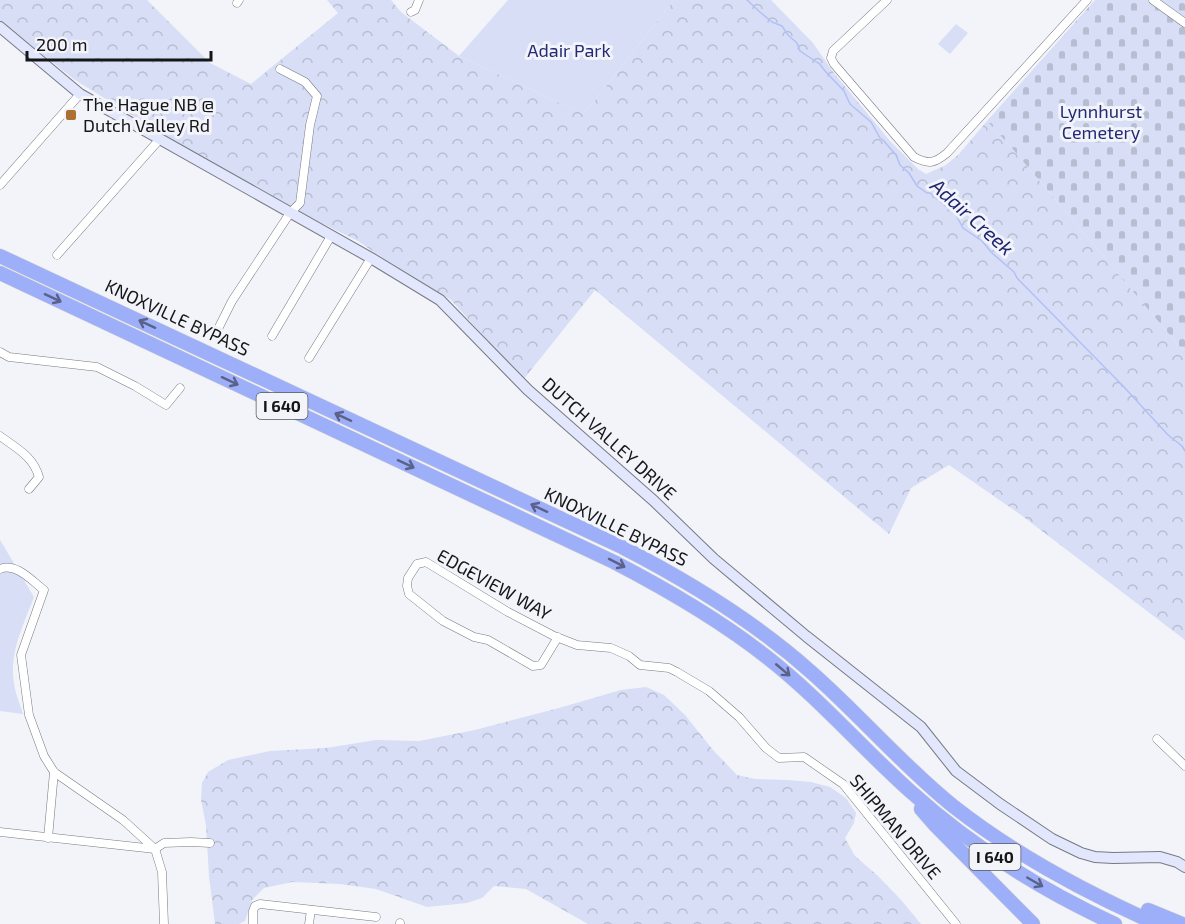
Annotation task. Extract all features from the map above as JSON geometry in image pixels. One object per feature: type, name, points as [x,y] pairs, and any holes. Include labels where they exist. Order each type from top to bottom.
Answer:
[{"type":"highway","name":"KNOXVILLE BYPASS","points":[[0,255],[622,547],[668,571],[725,606],[786,650],[917,775],[980,826],[1054,874],[1157,924]]},
{"type":"highway","name":"KNOXVILLE BYPASS","points":[[0,273],[604,557],[683,599],[736,634],[786,672],[888,771],[951,826],[1047,889],[1115,924]]},
{"type":"highway","points":[[668,571],[697,580],[767,627],[841,691],[932,780],[989,823],[1086,882],[1182,924]]},
{"type":"highway","points":[[888,771],[934,825],[1033,924]]},
{"type":"street","points":[[411,12],[415,10],[419,0]]},
{"type":"street","points":[[887,0],[833,51],[831,58],[914,157],[925,162],[938,160],[947,153],[1087,0]]},
{"type":"street","points":[[1153,0],[1185,23]]},
{"type":"street","name":"DUTCH VALLEY DRIVE","points":[[0,27],[81,94],[371,258],[440,300],[528,390],[654,501],[714,559],[806,636],[921,727],[956,771],[1000,804],[1052,839],[1081,853],[1113,858],[1160,857],[1185,867]]},
{"type":"street","points":[[219,327],[232,301],[290,213],[300,203],[310,125],[317,96],[305,82],[280,69]]},
{"type":"street","points":[[0,185],[81,94]]},
{"type":"street","points":[[57,255],[159,140]]},
{"type":"street","points":[[272,336],[331,236]]},
{"type":"street","points":[[309,358],[371,258]]},
{"type":"street","points":[[0,352],[9,357],[97,367],[166,405],[180,388]]},
{"type":"street","points":[[0,436],[25,455],[36,467],[39,477],[29,489]]},
{"type":"street","name":"EDGEVIEW WAY","points":[[558,637],[541,665],[533,666],[488,640],[474,637],[443,621],[409,594],[408,578],[417,564],[426,562],[508,612],[558,637],[577,645],[611,648],[629,656],[640,665],[669,668],[709,691],[739,717],[766,748],[779,758],[804,757]]},
{"type":"street","points":[[0,569],[6,567],[17,569],[44,590],[21,655],[29,715],[44,756],[54,772],[123,820],[155,849],[162,872],[164,924]]},
{"type":"street","points":[[1157,739],[1185,766]]},
{"type":"street","name":"SHIPMAN DRIVE","points":[[804,757],[843,784],[956,924]]},
{"type":"street","points":[[48,838],[54,772]]},
{"type":"street","points":[[0,832],[155,849],[164,843],[210,843]]},
{"type":"street","points":[[253,924],[253,911],[255,906],[260,904],[376,917]]},
{"type":"street","points":[[309,924],[311,910]]},
{"type":"green space","points":[[0,0],[147,0],[210,63],[251,84],[338,13],[327,0],[391,0],[401,12],[459,56],[584,114],[674,0],[771,0],[813,43],[834,73],[890,141],[926,174],[946,165],[959,154],[987,121],[1185,353],[1185,640],[1021,515],[949,465],[911,488],[889,534],[595,290],[523,380],[451,300],[358,241],[206,161],[75,80],[0,21]]},
{"type":"green space","name":"Adair Park","points":[[508,0],[674,0],[584,114],[459,56]]},
{"type":"green space","name":"Lynnhurst Cemetery","points":[[1095,0],[1185,0],[1185,353],[987,121]]},
{"type":"green space","points":[[956,24],[968,33],[950,54],[938,44]]},
{"type":"green space","points":[[0,540],[34,597],[15,649],[13,672],[23,714],[0,711]]},
{"type":"green space","points":[[646,687],[664,695],[685,715],[737,775],[755,779],[811,782],[830,787],[846,798],[856,813],[854,823],[845,838],[855,856],[878,876],[921,924],[588,924],[526,889],[494,886],[482,898],[467,903],[427,907],[376,889],[340,884],[292,882],[264,888],[252,900],[245,921],[239,924],[215,924],[206,825],[201,800],[202,783],[208,772],[228,760],[270,751],[326,748],[376,740],[419,741],[475,730],[621,690]]},
{"type":"waterway","name":"Adair Creek","points":[[747,0],[772,22],[782,26],[797,43],[800,51],[819,63],[844,91],[850,104],[871,122],[880,138],[896,155],[900,165],[909,173],[917,186],[930,193],[956,215],[963,228],[982,241],[1014,272],[1017,278],[1185,451]]},
{"type":"place","name":"The Hague NB @ Dutch Valley Rd","points":[[71,115]]}]
